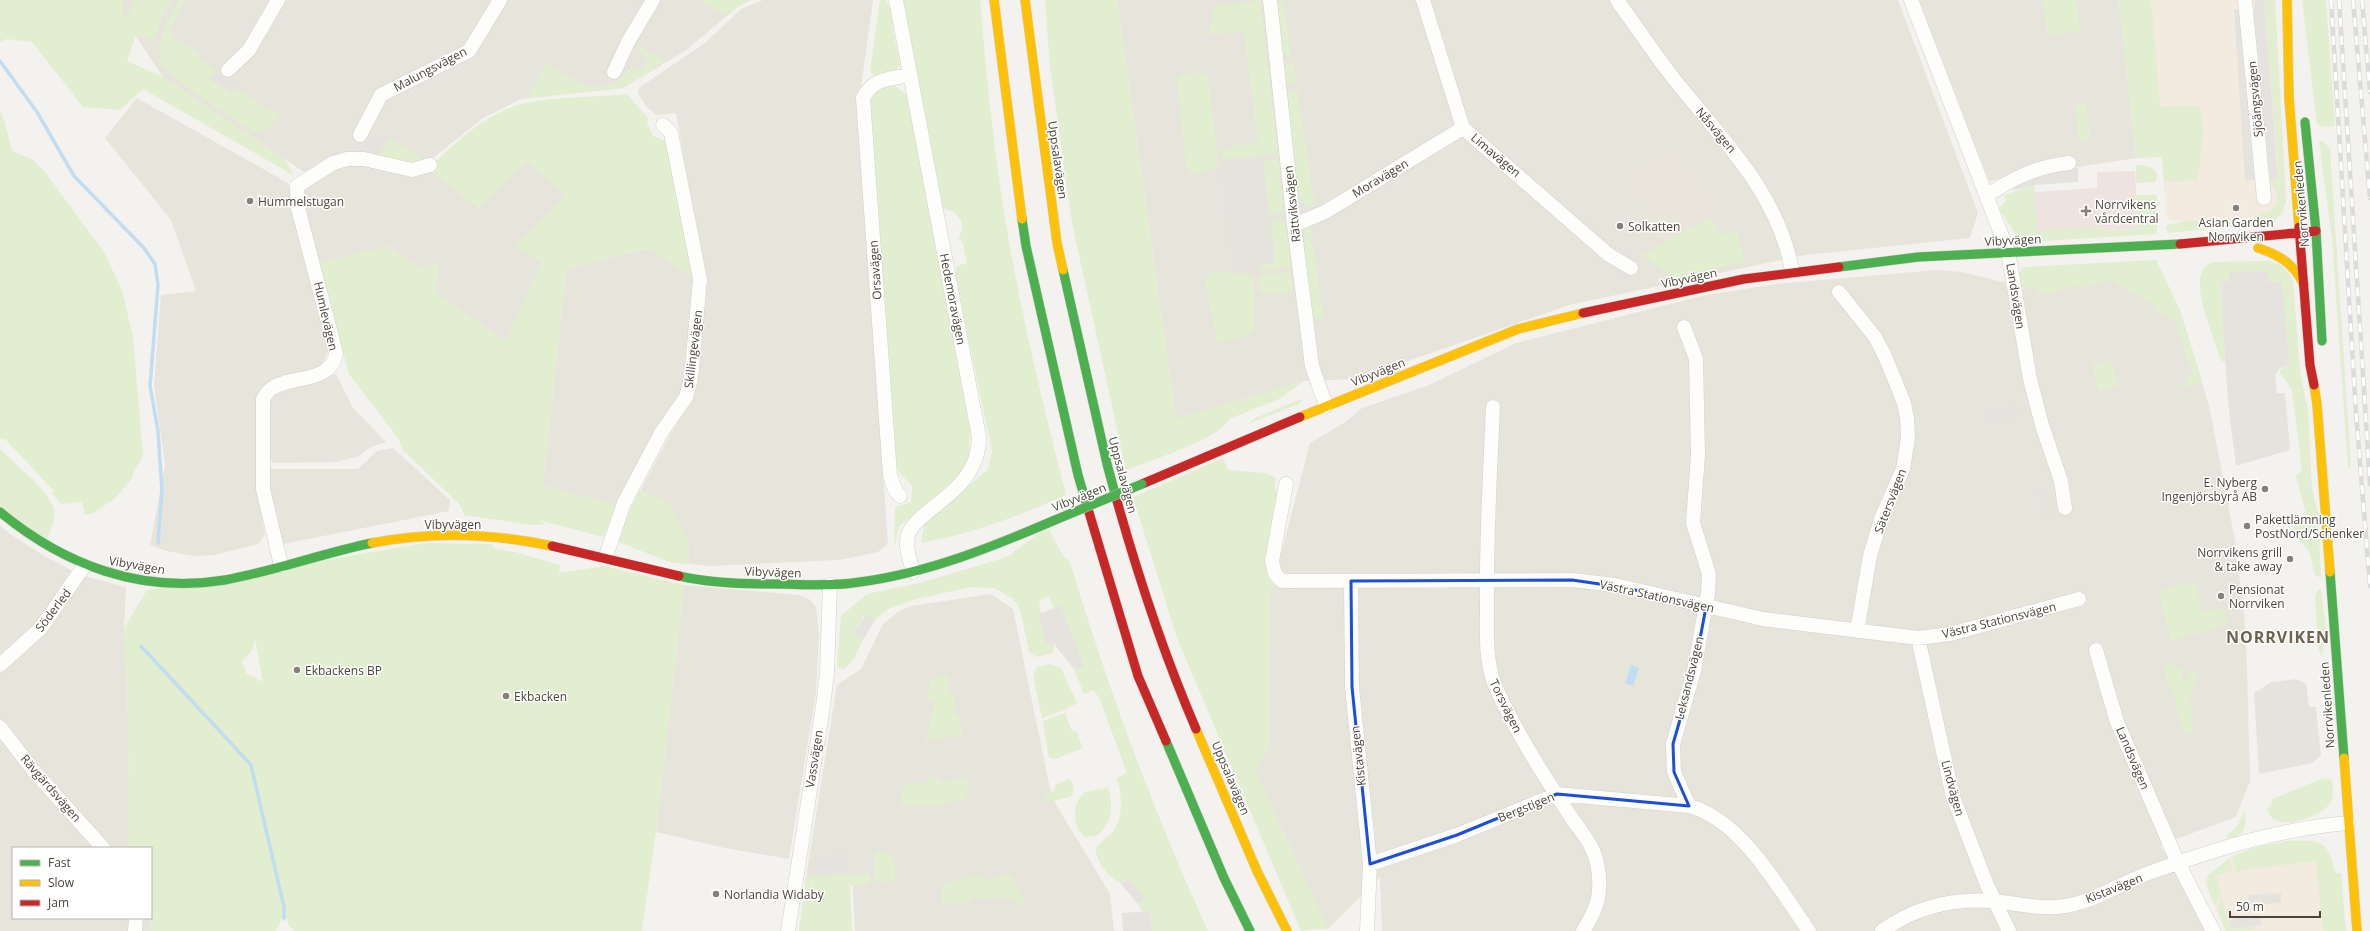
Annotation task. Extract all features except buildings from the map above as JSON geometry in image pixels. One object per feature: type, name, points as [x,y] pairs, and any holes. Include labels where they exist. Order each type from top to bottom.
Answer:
[{"type":"main road","points":[[994,0],[1026,246],[1078,475],[1138,676],[1224,878],[1250,931]]},
{"type":"main road","name":"Uppsalavägen","points":[[1025,0],[1057,243],[1107,464],[1136,567],[1170,668],[1257,871],[1287,931]]},
{"type":"main road","name":"Norrvikenleden","points":[[2287,2],[2299,80]]},
{"type":"main road","name":"Norrvikenleden","points":[[2287,2],[2290,98],[2303,245],[2304,287],[2310,366],[2317,404],[2357,931]]},
{"type":"main road","name":"Norrvikenleden","points":[[2303,111],[2316,231],[2322,350]]},
{"type":"main road","points":[[2267,235],[2282,228],[2288,221],[2293,204],[2296,179]]},
{"type":"main road","name":"Vibyvägen","points":[[0,512],[14,525],[44,545],[84,566],[130,578],[183,584],[224,580],[370,542],[414,536],[454,534],[496,537],[605,559],[689,579],[752,584],[830,585],[914,572],[969,554],[1142,484],[1326,406],[1518,329],[1585,312],[1792,271],[1918,257],[2190,244],[2316,231]]},
{"type":"main road","name":"Vibyvägen","points":[[2190,244],[2258,248],[2317,244]]},
{"type":"main road","points":[[2258,248],[2286,259],[2296,270],[2304,287]]},
{"type":"main road","name":"Norrvikenleden","points":[[2317,404],[2322,374]]},
{"type":"street","points":[[228,70],[249,50],[278,0]]},
{"type":"street","name":"Malungsvägen","points":[[360,135],[381,95],[469,51],[500,0]]},
{"type":"street","points":[[614,72],[629,40],[653,0]]},
{"type":"street","name":"Hedemoravägen","points":[[896,0],[979,444],[975,465],[968,476],[918,521],[909,533],[908,549],[914,572]]},
{"type":"street","name":"Rättviksvägen","points":[[1270,0],[1294,225],[1312,366],[1326,406]]},
{"type":"street","name":"Limavägen","points":[[1423,0],[1463,128],[1609,255],[1631,268]]},
{"type":"street","name":"Nåsvägen","points":[[1617,0],[1673,78],[1738,157],[1754,181],[1773,211],[1789,252],[1792,271]]},
{"type":"street","name":"Landsvägen","points":[[1911,0],[1988,195],[2008,252],[2030,379],[2042,425],[2061,481],[2066,508]]},
{"type":"street","name":"Sjöängsvägen","points":[[2246,0],[2264,198]]},
{"type":"street","name":"Orsavägen","points":[[900,496],[895,490],[890,475],[863,98],[868,88],[877,81],[910,75]]},
{"type":"street","name":"Skillingevägen","points":[[605,559],[624,503],[661,433],[686,396],[691,379],[700,280],[671,133],[663,125]]},
{"type":"street","name":"Moravägen","points":[[1294,225],[1325,212],[1463,128]]},
{"type":"street","name":"Humlevägen","points":[[281,566],[263,489],[263,399],[271,388],[326,371],[335,363],[336,353],[298,208],[297,186],[333,163],[347,159],[364,159],[412,170],[430,164]]},
{"type":"street","points":[[1988,195],[2006,183],[2049,165],[2069,163]]},
{"type":"street","name":"Sätersvägen","points":[[1839,292],[1875,337],[1885,356],[1904,403],[1907,418],[1908,438],[1903,469],[1881,519],[1870,556],[1857,631]]},
{"type":"street","name":"Leksandsvägen","points":[[1684,327],[1696,359],[1698,455],[1693,523],[1709,574],[1706,607],[1694,671],[1673,744],[1674,772],[1689,806]]},
{"type":"street","name":"Torsvägen","points":[[1493,407],[1487,579],[1490,673],[1525,744],[1558,794],[1569,814],[1584,833],[1597,862],[1600,890],[1598,900],[1595,912],[1583,931]]},
{"type":"street","name":"Västra Stationsvägen","points":[[1286,484],[1272,561],[1275,574],[1282,581],[1487,579],[1572,580],[1608,584],[1763,619],[1918,638],[1950,634],[2079,599]]},
{"type":"street","name":"Söderled","points":[[0,665],[42,628],[84,566]]},
{"type":"street","name":"Kistavägen","points":[[1351,581],[1352,695],[1370,864],[1368,931]]},
{"type":"street","name":"Vassvägen","points":[[788,931],[823,706],[827,673],[830,585]]},
{"type":"street","name":"Lindvägen","points":[[1918,638],[1953,797],[1993,901],[2009,931]]},
{"type":"street","name":"Landsvägen","points":[[2096,650],[2117,722],[2178,863],[2213,931]]},
{"type":"street","name":"Rävgärdsvägen","points":[[0,727],[33,770],[102,847]]},
{"type":"street","name":"Bergstigen","points":[[1370,864],[1457,835],[1558,794],[1689,806]]},
{"type":"street","points":[[1689,806],[1703,810],[1730,827],[1761,864],[1809,931]]},
{"type":"street","name":"Kistavägen","points":[[1882,931],[1916,911],[1938,903],[1961,900],[1993,901],[2040,906],[2064,906],[2093,898],[2178,863],[2262,836],[2313,826],[2348,823]]},
{"type":"street","points":[[135,931],[136,919]]},
{"type":"highlighted area","points":[[1572,580],[1627,588],[1706,607],[1694,671],[1673,744],[1674,772],[1689,806],[1557,794],[1457,835],[1370,864],[1352,687],[1351,581]]},
{"type":"shaded area","points":[[122,0],[751,0],[739,6],[685,51],[623,88],[521,99],[483,118],[428,162],[336,158],[304,172],[163,77],[123,17]]},
{"type":"shaded area","points":[[763,0],[873,0],[861,87],[863,178],[888,544],[878,552],[839,560],[710,566],[670,562],[619,542],[621,527],[671,433],[693,398],[701,351],[705,278],[676,113],[656,115],[646,106],[638,93],[639,88],[706,42],[741,9]]},
{"type":"shaded area","points":[[1117,0],[1898,0],[1978,213],[1970,238],[1805,255],[1569,305],[1356,379],[1304,381],[1176,419]]},
{"type":"shaded area","points":[[1919,0],[2119,0],[2136,158],[1989,181]]},
{"type":"shaded area","points":[[2151,0],[2267,0],[2286,191],[2269,214],[2242,220],[2185,221],[2169,220],[2166,216]]},
{"type":"shaded area","points":[[2255,0],[2264,0],[2278,179],[2245,181],[2234,9],[2255,9]]},
{"type":"shaded area","points":[[215,72],[236,84],[232,92],[210,80]]},
{"type":"shaded area","points":[[137,98],[288,183],[328,352],[321,366],[274,381],[260,388],[257,470],[259,501],[265,534],[258,544],[214,555],[194,556],[167,551],[150,545],[165,465],[154,385],[161,295],[196,291],[171,220],[105,138]]},
{"type":"shaded area","points":[[368,137],[383,146],[376,158],[361,148]]},
{"type":"shaded area","points":[[1680,147],[1716,213],[1664,244],[1627,177]]},
{"type":"shaded area","points":[[527,160],[566,196],[515,246],[542,262],[506,341],[435,292],[439,263],[417,267],[388,246],[319,263],[303,197],[306,186],[324,174],[357,162],[405,173],[409,177],[428,169],[479,208]]},
{"type":"shaded area","points":[[1262,160],[1274,262],[1234,268],[1221,163]]},
{"type":"shaded area","points":[[2078,168],[2078,182],[2034,185],[2016,190],[2007,185],[2049,170]]},
{"type":"shaded area","name":"Norrvikens vårdcentral","points":[[2135,171],[2138,229],[2101,231],[2100,227],[2037,231],[2034,192],[2097,188],[2097,172]]},
{"type":"shaded area","points":[[650,248],[694,279],[682,396],[617,505],[543,486],[566,269]]},
{"type":"shaded area","points":[[1937,270],[1961,272],[2024,287],[2124,278],[2182,323],[2209,405],[2235,541],[2246,633],[2250,781],[2236,817],[2160,845],[2181,878],[2206,931],[1382,931],[1380,877],[1328,929],[1255,771],[1269,747],[1270,596],[1310,443],[1344,423],[1362,408],[1427,386],[1516,343],[1706,295],[1776,284]]},
{"type":"shaded area","points":[[2268,271],[2268,282],[2282,282],[2289,364],[2279,369],[2275,375],[2277,393],[2285,393],[2290,450],[2236,466],[2228,402],[2220,282],[2229,281],[2229,272]]},
{"type":"shaded area","points":[[336,374],[353,408],[386,442],[371,447],[359,456],[337,462],[274,463],[267,456],[268,402],[276,390]]},
{"type":"shaded area","points":[[2016,405],[2019,415],[1987,423],[1985,414]]},
{"type":"shaded area","points":[[393,448],[450,500],[449,511],[283,544],[266,482],[270,469],[358,469],[377,451]]},
{"type":"shaded area","points":[[2047,490],[2053,513],[2044,515],[2038,492]]},
{"type":"shaded area","points":[[0,525],[10,534],[41,554],[80,575],[126,587],[124,628],[128,715],[129,847],[12,847],[12,919],[151,919],[152,931],[0,931]]},
{"type":"shaded area","points":[[684,585],[798,595],[809,599],[816,607],[819,635],[816,693],[789,859],[725,848],[656,832]]},
{"type":"shaded area","points":[[991,594],[1013,609],[1052,798],[1110,894],[1114,931],[855,931],[852,876],[806,877],[837,685],[861,669],[883,624],[898,612],[911,606]]},
{"type":"shaded area","points":[[1061,605],[1085,667],[1074,669],[1054,644],[1046,646],[1039,614]]},
{"type":"shaded area","points":[[866,614],[875,620],[863,640],[853,634]]},
{"type":"shaded area","points":[[2296,679],[2306,684],[2309,707],[2316,707],[2321,756],[2312,763],[2259,774],[2254,693],[2272,682]]},
{"type":"shaded area","points":[[2327,850],[2335,931],[2225,931],[2204,880],[2233,855]]},
{"type":"shaded area","points":[[845,855],[846,873],[815,874],[814,856]]},
{"type":"shaded area","points":[[1128,878],[1145,898],[1138,904],[1121,884]]},
{"type":"shaded area","points":[[2281,893],[2281,903],[2249,905],[2248,895]]},
{"type":"shaded area","points":[[1150,911],[1152,931],[1123,931],[1122,913]]},
{"type":"shaded area","points":[[2260,915],[2262,925],[2230,929],[2229,920]]},
{"type":"green space","points":[[0,0],[122,0],[124,17],[132,9],[132,0],[172,0],[160,22],[155,40],[136,35],[127,61],[163,77],[285,159],[293,175],[143,89],[120,110],[83,107],[32,42],[7,39],[0,42]]},
{"type":"green space","points":[[179,0],[186,0],[171,28],[173,37],[200,53],[198,58],[213,68],[215,72],[211,79],[233,92],[235,88],[282,116],[263,132],[255,132],[219,109],[174,77],[164,69],[160,63],[159,46],[161,38],[167,22]]},
{"type":"green space","points":[[698,0],[751,0],[739,6],[727,16]]},
{"type":"green space","points":[[880,0],[886,0],[892,12],[893,31],[900,65],[888,74],[873,75],[870,71]]},
{"type":"green space","points":[[903,0],[980,0],[992,124],[1010,247],[1022,309],[1050,433],[1066,495],[995,524],[921,543],[924,525],[988,469],[992,451],[955,274],[957,266],[967,263],[963,243],[958,238],[962,231],[961,220],[954,212],[943,208]]},
{"type":"green space","points":[[1045,0],[1117,0],[1176,419],[1304,381],[1279,399],[1229,419],[1213,434],[1183,449],[1126,470],[1072,223],[1050,67]]},
{"type":"green space","points":[[1254,0],[1260,0],[1278,154],[1222,159],[1221,150],[1234,149],[1233,145],[1258,142],[1244,32],[1209,34],[1213,13],[1212,6],[1254,2]]},
{"type":"green space","points":[[1283,0],[1291,56],[1287,57],[1283,54],[1277,4],[1278,1]]},
{"type":"green space","points":[[2076,0],[2080,31],[2048,36],[2042,1]]},
{"type":"green space","points":[[2119,0],[2151,0],[2160,107],[2194,105],[2201,108],[2203,133],[2198,180],[2164,182],[2162,157],[2136,158]]},
{"type":"green space","points":[[2264,0],[2275,0],[2286,201],[2283,211],[2276,220],[2248,224],[2258,215],[2271,210],[2277,202],[2277,192],[2268,178],[2279,176]]},
{"type":"green space","points":[[2302,0],[2326,0],[2335,126],[2323,127],[2317,124]]},
{"type":"green space","points":[[636,44],[666,61],[623,88],[528,98],[546,63],[579,82],[590,86],[611,84],[621,78],[632,66],[640,71],[648,58],[640,53]]},
{"type":"green space","points":[[1293,62],[1297,83],[1288,85],[1286,82],[1285,64]]},
{"type":"green space","points":[[1205,73],[1208,77],[1218,165],[1209,171],[1190,172],[1186,165],[1177,79],[1183,74]]},
{"type":"green space","points":[[894,85],[907,95],[970,431],[969,456],[961,474],[899,527],[894,548],[895,507],[911,502],[912,486],[900,473],[892,460],[868,104],[878,89]]},
{"type":"green space","points":[[1297,89],[1315,207],[1305,205],[1299,197],[1288,98],[1288,92]]},
{"type":"green space","points":[[627,94],[648,118],[647,123],[653,136],[666,141],[694,279],[649,248],[566,269],[543,486],[617,505],[603,537],[538,520],[545,524],[531,525],[464,515],[461,506],[402,449],[398,438],[349,374],[319,263],[388,246],[417,267],[439,263],[435,292],[506,341],[542,262],[515,246],[566,196],[527,160],[479,208],[428,169],[473,129],[498,113],[512,107],[551,99]]},
{"type":"green space","points":[[2075,103],[2086,103],[2090,140],[2079,141]]},
{"type":"green space","points":[[0,112],[5,122],[12,151],[32,159],[45,172],[104,252],[122,290],[133,337],[143,456],[133,473],[132,479],[114,499],[92,514],[85,515],[82,502],[61,504],[52,493],[54,491],[4,438],[2,440],[0,438]]},
{"type":"green space","points":[[390,138],[428,162],[415,165],[376,158]]},
{"type":"green space","points":[[2319,141],[2323,141],[2330,149],[2351,467],[2348,467],[2332,239]]},
{"type":"green space","points":[[1278,159],[1284,213],[1269,214],[1263,160]]},
{"type":"green space","points":[[2136,165],[2149,167],[2155,170],[2157,177],[2155,182],[2136,183]]},
{"type":"green space","points":[[2034,185],[2037,231],[2101,227],[2101,231],[2138,229],[2136,195],[2157,195],[2157,234],[2043,241],[2031,241],[2017,237],[1999,208],[2006,200],[2004,195]]},
{"type":"green space","points":[[1710,218],[1721,234],[1737,232],[1745,262],[1673,278],[1642,255]]},
{"type":"green space","points":[[1275,220],[1286,223],[1291,267],[1262,270],[1260,265],[1275,263],[1271,222]]},
{"type":"green space","points":[[2229,220],[2237,226],[2168,233],[2166,228],[2168,225],[2185,221]]},
{"type":"green space","points":[[1310,225],[1324,319],[1315,319],[1312,313],[1303,233],[1305,227]]},
{"type":"green space","points":[[2156,260],[2180,310],[2202,380],[2199,384],[2172,388],[2188,382],[2187,377],[2194,375],[2190,362],[2187,362],[2181,337],[2178,337],[2176,326],[2178,323],[2153,308],[2155,305],[2114,283],[2113,280],[2079,288],[2078,285],[2047,294],[2046,292],[2039,294],[2037,286],[2018,291],[2019,273],[2024,267]]},
{"type":"green space","points":[[2270,261],[2283,266],[2293,280],[2300,371],[2308,411],[2312,488],[2318,513],[2321,578],[2315,575],[2309,551],[2297,538],[2293,526],[2308,522],[2296,476],[2302,470],[2292,390],[2279,371],[2289,364],[2268,282],[2268,272],[2229,272],[2229,281],[2220,282],[2225,362],[2222,361],[2219,355],[2208,324],[2200,288],[2200,278],[2203,270],[2212,262]]},
{"type":"green space","points":[[1290,271],[1293,293],[1260,293],[1259,276]]},
{"type":"green space","points":[[1226,272],[1254,276],[1254,331],[1245,337],[1219,342],[1216,338],[1205,281],[1209,273]]},
{"type":"green space","points":[[2112,360],[2118,386],[2099,391],[2092,365]]},
{"type":"green space","points":[[1301,399],[1303,400],[1298,404],[1248,424],[1255,418]]},
{"type":"green space","points":[[0,449],[37,484],[50,499],[54,511],[54,521],[44,545],[0,512]]},
{"type":"green space","points":[[1223,458],[1228,470],[1266,473],[1276,478],[1274,487],[1279,494],[1274,581],[1270,596],[1269,747],[1255,771],[1328,929],[1301,931],[1177,638],[1133,497]]},
{"type":"green space","points":[[640,490],[667,502],[673,510],[689,544],[689,564],[670,562],[619,542],[617,535]]},
{"type":"green space","points":[[1043,530],[1049,530],[1062,554],[1070,562],[1100,656],[1150,795],[1208,931],[1152,931],[1150,912],[1141,910],[1138,904],[1145,898],[1128,878],[1121,884],[1112,878],[1098,859],[1096,848],[1112,833],[1119,820],[1121,799],[1117,778],[1127,773],[1100,700],[1094,690],[1084,694],[1074,669],[1085,667],[1061,605],[1054,608],[1049,596],[1039,601],[1046,646],[1054,644],[1054,653],[1037,657],[1029,652],[1020,609],[1014,600],[995,588],[972,587],[916,599],[888,609],[875,620],[865,614],[853,634],[863,640],[854,659],[844,669],[837,667],[841,616],[867,594],[920,583],[1007,557]]},
{"type":"green space","points":[[426,543],[491,544],[496,549],[515,552],[560,565],[559,573],[604,566],[684,585],[656,832],[642,931],[294,931],[288,924],[287,918],[280,919],[280,925],[275,931],[152,931],[152,847],[129,847],[128,715],[124,628],[147,590]],"holes":[[[255,639],[263,682],[246,673],[245,667],[241,662],[252,651]]]},
{"type":"green space","points":[[2195,581],[2203,612],[2224,608],[2228,624],[2171,641],[2158,591]]},
{"type":"green space","points":[[2318,589],[2321,590],[2326,628],[2322,656],[2318,648],[2315,596]]},
{"type":"green space","points":[[2166,662],[2184,669],[2181,676],[2187,682],[2189,670],[2199,676],[2191,691],[2191,700],[2188,700],[2188,703],[2191,704],[2193,730],[2189,734],[2184,733],[2174,702],[2176,702],[2173,691],[2170,690],[2164,667]]},
{"type":"green space","points":[[1050,664],[1061,668],[1077,703],[1067,709],[1042,718],[1033,676],[1037,667]]},
{"type":"green space","points":[[948,675],[949,694],[954,693],[956,717],[960,717],[962,735],[925,741],[935,703],[925,697],[932,678]]},
{"type":"green space","points":[[1065,713],[1072,731],[1076,731],[1083,748],[1055,759],[1049,757],[1043,721]]},
{"type":"green space","points":[[939,776],[939,782],[966,777],[969,793],[965,799],[935,806],[900,805],[904,783],[927,783],[929,777]]},
{"type":"green space","points":[[1069,778],[1074,786],[1072,796],[1048,803],[1045,794],[1054,791],[1056,785]]},
{"type":"green space","points":[[2323,778],[2332,780],[2333,797],[2327,807],[2319,813],[2288,823],[2278,822],[2271,817],[2268,809],[2273,799]]},
{"type":"green space","points":[[1108,788],[1111,808],[1108,821],[1096,836],[1086,837],[1081,833],[1076,821],[1075,815],[1078,802],[1085,792]]},
{"type":"green space","points":[[2244,810],[2246,821],[2243,832],[2236,837],[2227,838],[2226,835],[2235,828]]},
{"type":"green space","points":[[2285,841],[2314,842],[2325,847],[2329,853],[2335,873],[2341,873],[2346,931],[2323,931],[2316,861],[2240,870],[2240,872],[2236,872],[2233,856],[2253,848]]},
{"type":"green space","points":[[875,850],[891,854],[895,863],[895,881],[875,882]]},
{"type":"green space","points":[[2230,858],[2233,870],[2216,876],[2221,893],[2216,903],[2214,903],[2207,886],[2208,875]]},
{"type":"green space","points":[[870,874],[870,884],[850,886],[852,931],[799,931],[806,877]]},
{"type":"green space","points":[[1010,874],[1026,903],[1015,904],[1014,898],[971,899],[970,903],[942,905],[942,884],[981,875],[983,880]]},
{"type":"green space","points":[[2222,899],[2230,929],[2255,926],[2255,930],[2226,931],[2217,910]]},
{"type":"water","points":[[1631,665],[1639,668],[1633,686],[1625,683]]},
{"type":"waterway","points":[[0,61],[37,112],[74,176],[144,248],[155,264],[158,285],[150,386],[158,431],[162,491],[158,543]]},
{"type":"waterway","points":[[141,646],[251,765],[284,907],[284,919]]},
{"type":"railway","points":[[2331,0],[2356,413],[2370,586]]},
{"type":"railway","points":[[2339,0],[2370,484]]},
{"type":"railway","points":[[2353,0],[2370,198]]},
{"type":"railway","points":[[2362,0],[2370,92]]},
{"type":"traffic: fast","points":[[2305,122],[2316,231],[2322,341]]},
{"type":"traffic: fast","points":[[1022,219],[1026,246],[1078,475],[1088,509]]},
{"type":"traffic: fast","points":[[1839,267],[1918,257],[2180,244]]},
{"type":"traffic: fast","points":[[1063,270],[1107,464],[1117,501]]},
{"type":"traffic: fast","points":[[1055,520],[1142,484]]},
{"type":"traffic: fast","points":[[0,512],[25,531],[50,547],[77,560],[105,571],[134,579],[163,583],[194,583],[225,580],[262,572],[372,543]]},
{"type":"traffic: fast","points":[[679,576],[725,583],[849,584],[885,578],[935,566],[1008,540],[1055,520]]},
{"type":"traffic: fast","points":[[2330,572],[2344,758]]},
{"type":"traffic: fast","points":[[1166,741],[1224,878],[1250,931]]},
{"type":"traffic: slow","points":[[994,0],[1022,219]]},
{"type":"traffic: slow","points":[[1025,0],[1057,243],[1063,270]]},
{"type":"traffic: slow","points":[[2287,0],[2289,98],[2299,227]]},
{"type":"traffic: slow","points":[[2258,248],[2286,261],[2296,271],[2304,285]]},
{"type":"traffic: slow","points":[[1300,417],[1518,329],[1583,313]]},
{"type":"traffic: slow","points":[[2314,385],[2317,404],[2330,572]]},
{"type":"traffic: slow","points":[[372,543],[417,537],[462,535],[507,538],[552,546]]},
{"type":"traffic: slow","points":[[1196,729],[1257,871],[1287,931]]},
{"type":"traffic: slow","points":[[2344,758],[2357,931]]},
{"type":"traffic: jam","points":[[2299,227],[2310,365],[2314,385]]},
{"type":"traffic: jam","points":[[2180,244],[2316,231]]},
{"type":"traffic: jam","points":[[1583,313],[1744,279],[1839,267]]},
{"type":"traffic: jam","points":[[1142,484],[1300,417]]},
{"type":"traffic: jam","points":[[1117,501],[1153,616],[1173,673],[1196,729]]},
{"type":"traffic: jam","points":[[1088,509],[1138,676],[1166,741]]},
{"type":"traffic: jam","points":[[552,546],[679,576]]},
{"type":"place","name":"Hummelstugan","points":[[250,201]]},
{"type":"place","name":"Asian Garden Norrviken","points":[[2236,208]]},
{"type":"place","name":"Norrvikens vårdcentral","points":[[2086,211]]},
{"type":"place","name":"Solkatten","points":[[1620,226]]},
{"type":"place","name":"E. Nyberg Ingenjörsbyrå AB","points":[[2265,489]]},
{"type":"place","name":"Pakettlämning PostNord/Schenker","points":[[2247,526]]},
{"type":"place","name":"Norrvikens grill & take away","points":[[2290,559]]},
{"type":"place","name":"Pensionat Norrviken","points":[[2221,596]]},
{"type":"place","name":"Ekbackens BP","points":[[297,670]]},
{"type":"place","name":"Ekbacken","points":[[506,696]]},
{"type":"place","name":"Norlandia Widaby","points":[[716,894]]},
{"type":"district","name":"NORRVIKEN","points":[[2278,637]]}]
